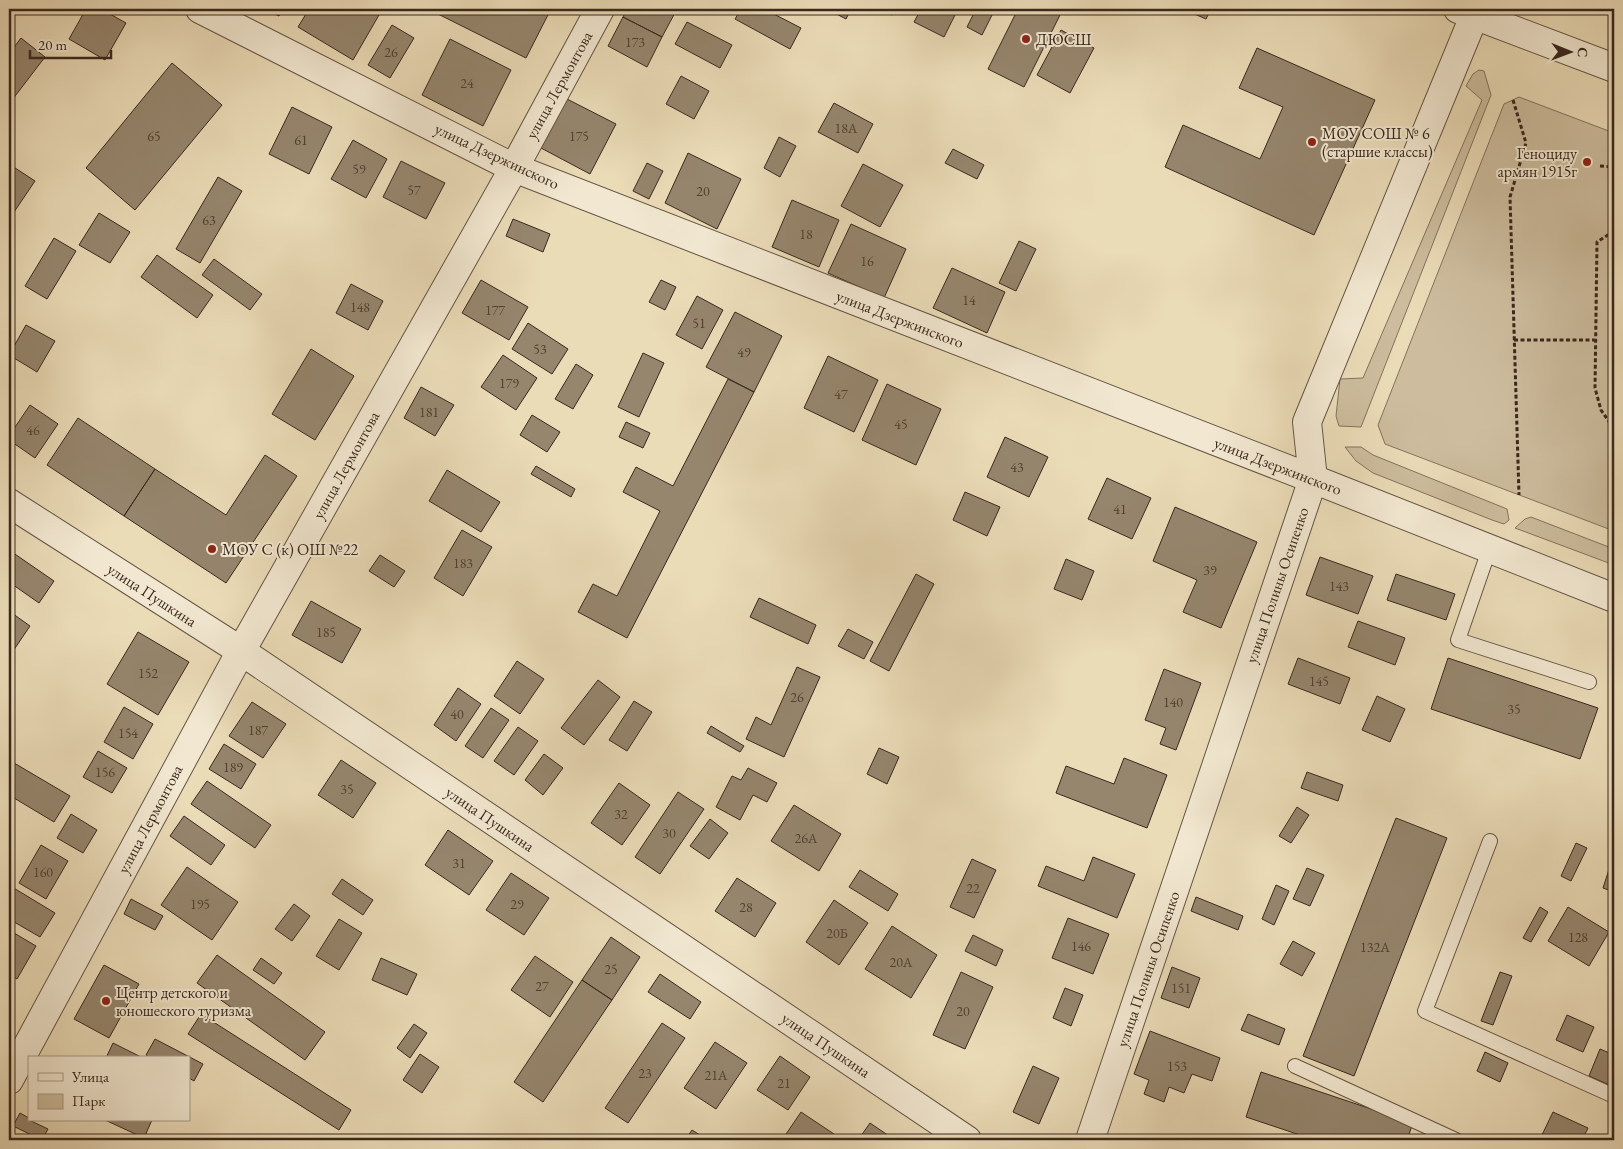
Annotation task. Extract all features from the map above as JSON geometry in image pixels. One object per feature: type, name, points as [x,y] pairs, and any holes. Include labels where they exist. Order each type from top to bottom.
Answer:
[{"type":"street","name":"улица Дзержинского","points":[[200,9],[514,168],[1614,598]]},
{"type":"street","name":"улица Лермонтова","points":[[9,1080],[241,651],[514,168],[600,9]]},
{"type":"street","points":[[1470,11],[1614,68]]},
{"type":"street","name":"улица Полины Осипенко","points":[[1090,1140],[1313,479],[1307,422],[1470,11]]},
{"type":"street","name":"улица Пушкина","points":[[9,503],[241,651],[967,1140]]},
{"type":"lane","points":[[1489,550],[1458,640],[1590,682]]},
{"type":"lane","points":[[1490,841],[1425,1010],[1614,1096]]},
{"type":"lane","points":[[1294,1066],[1430,1135],[1456,1140]]},
{"type":"path","points":[[1513,100],[1526,142],[1510,197],[1519,495]]},
{"type":"path","points":[[1600,166],[1614,167]]},
{"type":"path","points":[[1614,231],[1597,242],[1595,388],[1602,410],[1614,429]]},
{"type":"path","points":[[1514,340],[1596,340]]},
{"type":"green space","points":[[1479,70],[1484,71],[1491,95],[1361,427],[1339,426],[1336,416],[1340,379],[1363,378],[1482,100],[1466,86],[1473,74]]},
{"type":"green space","points":[[1519,97],[1614,133],[1614,531],[1385,444],[1378,425],[1504,104]]},
{"type":"green space","points":[[1345,447],[1361,447],[1373,455],[1507,509],[1509,520],[1504,524],[1492,520],[1373,473],[1356,461]]},
{"type":"green space","points":[[1531,517],[1614,549],[1614,565],[1515,528],[1525,519]]},
{"type":"building","points":[[86,9],[101,9],[126,23],[105,60],[69,39]]},
{"type":"building","points":[[265,9],[283,9],[279,16]]},
{"type":"building","points":[[309,9],[369,9],[379,15],[353,60],[298,27]]},
{"type":"building","points":[[438,9],[551,9],[526,58],[436,13]]},
{"type":"building","points":[[627,9],[677,9],[662,37],[623,17]]},
{"type":"building","points":[[741,9],[764,9],[801,28],[790,49],[735,19]]},
{"type":"building","points":[[827,9],[851,9],[846,19]]},
{"type":"building","points":[[880,9],[896,9],[892,15]]},
{"type":"building","points":[[921,9],[958,9],[944,37],[914,22]]},
{"type":"building","points":[[976,9],[995,9],[982,35],[967,27]]},
{"type":"building","name":"ДЮСШ","points":[[1018,9],[1063,9],[1024,87],[988,69]]},
{"type":"building","points":[[1183,9],[1211,9],[1206,19]]},
{"type":"building","points":[[623,17],[662,37],[647,67],[608,46]]},
{"type":"building","points":[[687,22],[732,45],[720,68],[675,44]]},
{"type":"building","points":[[392,25],[414,38],[390,78],[368,65]]},
{"type":"building","points":[[1061,30],[1094,48],[1070,93],[1037,75]]},
{"type":"building","points":[[21,38],[45,57],[9,104],[9,54]]},
{"type":"building","points":[[450,39],[511,70],[483,126],[422,95]]},
{"type":"building","name":"МОУ СОШ № 6 (старшие классы)","points":[[1257,48],[1375,100],[1314,235],[1165,167],[1183,125],[1260,159],[1283,107],[1239,88]]},
{"type":"building","points":[[172,63],[222,105],[135,210],[86,168]]},
{"type":"building","points":[[681,76],[709,91],[694,119],[666,104]]},
{"type":"building","points":[[567,99],[616,124],[590,174],[541,148]]},
{"type":"building","points":[[834,103],[873,124],[858,153],[818,132]]},
{"type":"building","points":[[292,107],[332,127],[309,174],[269,154]]},
{"type":"building","points":[[779,137],[796,146],[780,177],[764,168]]},
{"type":"building","points":[[353,140],[387,159],[366,198],[331,179]]},
{"type":"building","points":[[953,149],[984,165],[977,179],[945,163]]},
{"type":"building","points":[[688,153],[741,179],[717,229],[665,203]]},
{"type":"building","points":[[401,161],[445,183],[426,219],[383,197]]},
{"type":"building","points":[[647,163],[663,171],[649,199],[633,191]]},
{"type":"building","points":[[9,164],[35,181],[14,212],[9,208]]},
{"type":"building","points":[[863,164],[903,185],[880,227],[841,206]]},
{"type":"building","points":[[218,177],[242,191],[200,263],[176,249]]},
{"type":"building","points":[[792,200],[839,220],[819,267],[772,247]]},
{"type":"building","points":[[99,213],[130,232],[110,263],[79,245]]},
{"type":"building","points":[[513,219],[550,234],[543,252],[506,236]]},
{"type":"building","points":[[851,224],[906,249],[884,298],[828,273]]},
{"type":"building","points":[[54,238],[76,251],[47,299],[25,286]]},
{"type":"building","points":[[1019,241],[1036,249],[1016,291],[999,283]]},
{"type":"building","points":[[157,255],[213,295],[197,318],[141,277]]},
{"type":"building","points":[[214,259],[262,294],[250,310],[202,275]]},
{"type":"building","points":[[952,268],[1005,292],[987,333],[933,308]]},
{"type":"building","points":[[481,280],[528,307],[509,340],[462,313]]},
{"type":"building","points":[[661,280],[676,287],[665,310],[649,302]]},
{"type":"building","points":[[351,284],[383,301],[368,330],[336,313]]},
{"type":"building","points":[[697,296],[723,310],[702,349],[676,335]]},
{"type":"building","points":[[735,312],[782,336],[754,392],[706,367]]},
{"type":"building","points":[[528,323],[568,349],[552,374],[512,349]]},
{"type":"building","points":[[26,325],[55,341],[37,372],[9,355]]},
{"type":"building","points":[[311,349],[354,376],[315,440],[272,414]]},
{"type":"building","points":[[643,353],[664,363],[639,417],[618,407]]},
{"type":"building","points":[[503,355],[537,378],[516,410],[481,387]]},
{"type":"building","points":[[828,356],[878,380],[854,432],[804,408]]},
{"type":"building","points":[[576,364],[593,375],[573,409],[555,399]]},
{"type":"building","points":[[728,379],[754,392],[627,638],[578,612],[593,584],[617,596],[660,511],[623,492],[636,467],[673,486]]},
{"type":"building","points":[[887,384],[941,409],[916,465],[862,440]]},
{"type":"building","points":[[421,387],[454,405],[435,436],[404,418]]},
{"type":"building","points":[[30,405],[58,424],[35,458],[9,440],[9,436]]},
{"type":"building","points":[[532,415],[560,432],[547,452],[520,435]]},
{"type":"building","points":[[78,418],[155,469],[124,516],[47,465]]},
{"type":"building","points":[[626,422],[650,433],[643,448],[619,437]]},
{"type":"building","points":[[1005,437],[1048,457],[1029,497],[987,477]]},
{"type":"building","name":"МОУ С (к) ОШ №22","points":[[265,455],[297,476],[226,583],[124,516],[155,469],[226,515]]},
{"type":"building","points":[[536,466],[575,489],[571,497],[531,474]]},
{"type":"building","points":[[447,470],[500,502],[481,532],[429,501]]},
{"type":"building","points":[[1107,478],[1151,498],[1132,539],[1088,519]]},
{"type":"building","points":[[965,492],[1000,507],[987,536],[953,520]]},
{"type":"building","points":[[1175,507],[1257,542],[1221,628],[1183,612],[1197,580],[1153,561]]},
{"type":"building","points":[[462,530],[492,547],[463,596],[434,578]]},
{"type":"building","points":[[9,550],[54,581],[39,603],[9,582]]},
{"type":"building","points":[[380,555],[405,571],[394,587],[369,571]]},
{"type":"building","points":[[1320,557],[1373,576],[1358,614],[1306,595]]},
{"type":"building","points":[[1066,559],[1094,571],[1082,600],[1054,589]]},
{"type":"building","points":[[916,574],[934,584],[889,671],[870,661]]},
{"type":"building","points":[[1396,574],[1455,594],[1446,620],[1387,600]]},
{"type":"building","points":[[759,598],[816,625],[808,644],[750,617]]},
{"type":"building","points":[[311,601],[361,629],[342,663],[292,635]]},
{"type":"building","points":[[9,611],[30,626],[9,657]]},
{"type":"building","points":[[1358,621],[1405,638],[1395,665],[1348,647]]},
{"type":"building","points":[[848,629],[873,642],[864,659],[838,646]]},
{"type":"building","points":[[138,632],[189,662],[158,715],[107,684]]},
{"type":"building","points":[[1298,658],[1350,678],[1340,704],[1288,684]]},
{"type":"building","points":[[1448,658],[1598,708],[1580,759],[1431,709]]},
{"type":"building","points":[[517,661],[544,679],[520,714],[494,696]]},
{"type":"building","points":[[797,667],[820,677],[784,757],[746,739],[756,717],[771,725]]},
{"type":"building","points":[[1164,669],[1201,683],[1176,750],[1160,744],[1166,728],[1145,720]]},
{"type":"building","points":[[598,680],[620,697],[584,745],[561,728]]},
{"type":"building","points":[[458,688],[481,704],[456,741],[434,725]]},
{"type":"building","points":[[1377,696],[1405,709],[1390,742],[1362,730]]},
{"type":"building","points":[[634,701],[652,712],[627,751],[609,740]]},
{"type":"building","points":[[252,702],[286,724],[263,758],[229,736]]},
{"type":"building","points":[[124,707],[153,724],[133,759],[104,742]]},
{"type":"building","points":[[491,708],[509,720],[483,758],[465,746]]},
{"type":"building","points":[[711,726],[744,746],[740,752],[707,733]]},
{"type":"building","points":[[518,727],[538,741],[514,775],[494,761]]},
{"type":"building","points":[[224,744],[256,764],[241,789],[209,769]]},
{"type":"building","points":[[879,748],[899,757],[887,784],[867,774]]},
{"type":"building","points":[[98,751],[127,768],[112,793],[83,777]]},
{"type":"building","points":[[544,754],[563,768],[543,795],[525,780]]},
{"type":"building","points":[[1124,758],[1167,775],[1147,828],[1056,793],[1066,766],[1114,784]]},
{"type":"building","points":[[9,760],[70,796],[54,822],[9,795]]},
{"type":"building","points":[[341,760],[376,783],[353,818],[318,795]]},
{"type":"building","points":[[748,768],[777,783],[767,802],[753,795],[740,820],[716,807],[732,776],[741,780]]},
{"type":"building","points":[[1307,772],[1343,785],[1338,801],[1301,788]]},
{"type":"building","points":[[207,781],[271,825],[255,848],[191,804]]},
{"type":"building","points":[[619,783],[650,805],[622,845],[591,823]]},
{"type":"building","points":[[678,792],[704,809],[660,874],[635,857]]},
{"type":"building","points":[[794,805],[841,834],[819,871],[771,841]]},
{"type":"building","points":[[1297,807],[1309,815],[1291,843],[1279,836]]},
{"type":"building","points":[[71,814],[97,830],[83,853],[57,838]]},
{"type":"building","points":[[184,816],[225,845],[211,865],[170,836]]},
{"type":"building","points":[[1396,818],[1447,838],[1354,1076],[1303,1056]]},
{"type":"building","points":[[710,819],[728,833],[709,859],[690,846]]},
{"type":"building","points":[[448,830],[493,861],[469,895],[425,865]]},
{"type":"building","points":[[1576,843],[1587,848],[1571,881],[1561,876]]},
{"type":"building","points":[[41,845],[68,861],[46,899],[19,883]]},
{"type":"building","points":[[1614,854],[1614,892],[1603,888]]},
{"type":"building","points":[[1093,857],[1135,874],[1117,918],[1038,886],[1046,866],[1084,881]]},
{"type":"building","points":[[972,859],[996,870],[974,918],[950,907]]},
{"type":"building","points":[[187,867],[238,902],[212,940],[161,905]]},
{"type":"building","points":[[1307,868],[1324,875],[1310,906],[1293,899]]},
{"type":"building","points":[[860,870],[898,894],[888,911],[849,887]]},
{"type":"building","points":[[511,873],[549,898],[524,935],[486,910]]},
{"type":"building","points":[[737,878],[776,903],[755,937],[715,911]]},
{"type":"building","points":[[342,879],[373,900],[363,915],[332,894]]},
{"type":"building","points":[[1276,885],[1289,891],[1274,925],[1262,919]]},
{"type":"building","points":[[12,887],[55,913],[40,937],[9,919],[9,892]]},
{"type":"building","points":[[1196,897],[1243,916],[1238,930],[1191,911]]},
{"type":"building","points":[[131,899],[163,916],[155,930],[124,914]]},
{"type":"building","points":[[834,900],[868,923],[839,965],[806,942]]},
{"type":"building","points":[[294,904],[310,916],[292,941],[275,929]]},
{"type":"building","points":[[1540,907],[1548,912],[1531,942],[1523,938]]},
{"type":"building","points":[[1568,907],[1609,932],[1589,966],[1548,941]]},
{"type":"building","points":[[1068,918],[1109,934],[1093,974],[1052,958]]},
{"type":"building","points":[[339,919],[362,933],[339,970],[316,956]]},
{"type":"building","points":[[892,926],[937,955],[911,998],[865,969]]},
{"type":"building","points":[[9,930],[36,946],[17,979],[9,974]]},
{"type":"building","points":[[973,935],[1003,950],[996,966],[965,951]]},
{"type":"building","points":[[611,937],[640,957],[612,1000],[582,980]]},
{"type":"building","points":[[1293,941],[1315,953],[1302,976],[1280,964]]},
{"type":"building","points":[[217,955],[325,1032],[305,1060],[197,983]]},
{"type":"building","points":[[535,956],[573,982],[550,1017],[511,990]]},
{"type":"building","points":[[261,958],[282,973],[274,984],[253,970]]},
{"type":"building","points":[[381,958],[417,974],[407,995],[372,980]]},
{"type":"building","name":"Центр детского и юношеского туризма","points":[[104,965],[139,984],[109,1038],[74,1019]]},
{"type":"building","points":[[1172,967],[1200,978],[1189,1008],[1161,998]]},
{"type":"building","points":[[961,972],[993,987],[965,1049],[933,1035]]},
{"type":"building","points":[[1500,972],[1512,976],[1493,1025],[1481,1021]]},
{"type":"building","points":[[660,974],[701,1002],[690,1019],[648,992]]},
{"type":"building","points":[[582,980],[612,1000],[543,1102],[514,1082]]},
{"type":"building","points":[[1065,988],[1083,995],[1071,1026],[1053,1018]]},
{"type":"building","points":[[201,1014],[351,1110],[339,1130],[188,1034]]},
{"type":"building","points":[[1248,1014],[1285,1029],[1279,1045],[1241,1030]]},
{"type":"building","points":[[1567,1015],[1594,1027],[1583,1052],[1556,1040]]},
{"type":"building","points":[[662,1023],[685,1038],[628,1123],[605,1108]]},
{"type":"building","points":[[414,1024],[427,1033],[410,1058],[397,1048]]},
{"type":"building","points":[[1150,1031],[1220,1058],[1212,1081],[1192,1074],[1184,1093],[1169,1087],[1164,1102],[1144,1094],[1149,1080],[1134,1074]]},
{"type":"building","points":[[155,1039],[188,1056],[148,1056],[146,1055]]},
{"type":"building","points":[[715,1042],[747,1063],[716,1109],[684,1088]]},
{"type":"building","points":[[113,1043],[139,1056],[107,1056]]},
{"type":"building","points":[[1600,1049],[1614,1055],[1614,1087],[1589,1076]]},
{"type":"building","points":[[1485,1052],[1508,1063],[1500,1082],[1477,1071]]},
{"type":"building","points":[[420,1054],[439,1067],[422,1093],[403,1080]]},
{"type":"building","points":[[780,1056],[810,1077],[788,1110],[757,1090]]},
{"type":"building","points":[[190,1057],[203,1064],[194,1081],[190,1079]]},
{"type":"building","points":[[1033,1066],[1059,1078],[1039,1124],[1013,1112]]},
{"type":"building","points":[[1261,1072],[1413,1123],[1407,1140],[1315,1140],[1246,1117]]},
{"type":"building","points":[[801,1112],[834,1134],[829,1140],[782,1140]]},
{"type":"building","points":[[1553,1112],[1588,1128],[1582,1140],[1548,1140],[1541,1137]]},
{"type":"building","points":[[20,1113],[28,1117],[28,1122],[33,1122],[48,1129],[42,1140],[13,1126]]},
{"type":"building","points":[[109,1122],[151,1122],[144,1138]]},
{"type":"building","points":[[870,1123],[895,1140],[858,1140]]},
{"type":"building","points":[[692,1130],[706,1139],[685,1140]]},
{"type":"place","name":"ДЮСШ","points":[[1026,39]]},
{"type":"place","name":"МОУ СОШ № 6 (старшие классы)","points":[[1312,142]]},
{"type":"place","name":"Геноциду армян 1915г","points":[[1587,162]]},
{"type":"place","name":"МОУ С (к) ОШ №22","points":[[212,549]]},
{"type":"place","name":"Центр детского и юношеского туризма","points":[[106,1001]]}]
